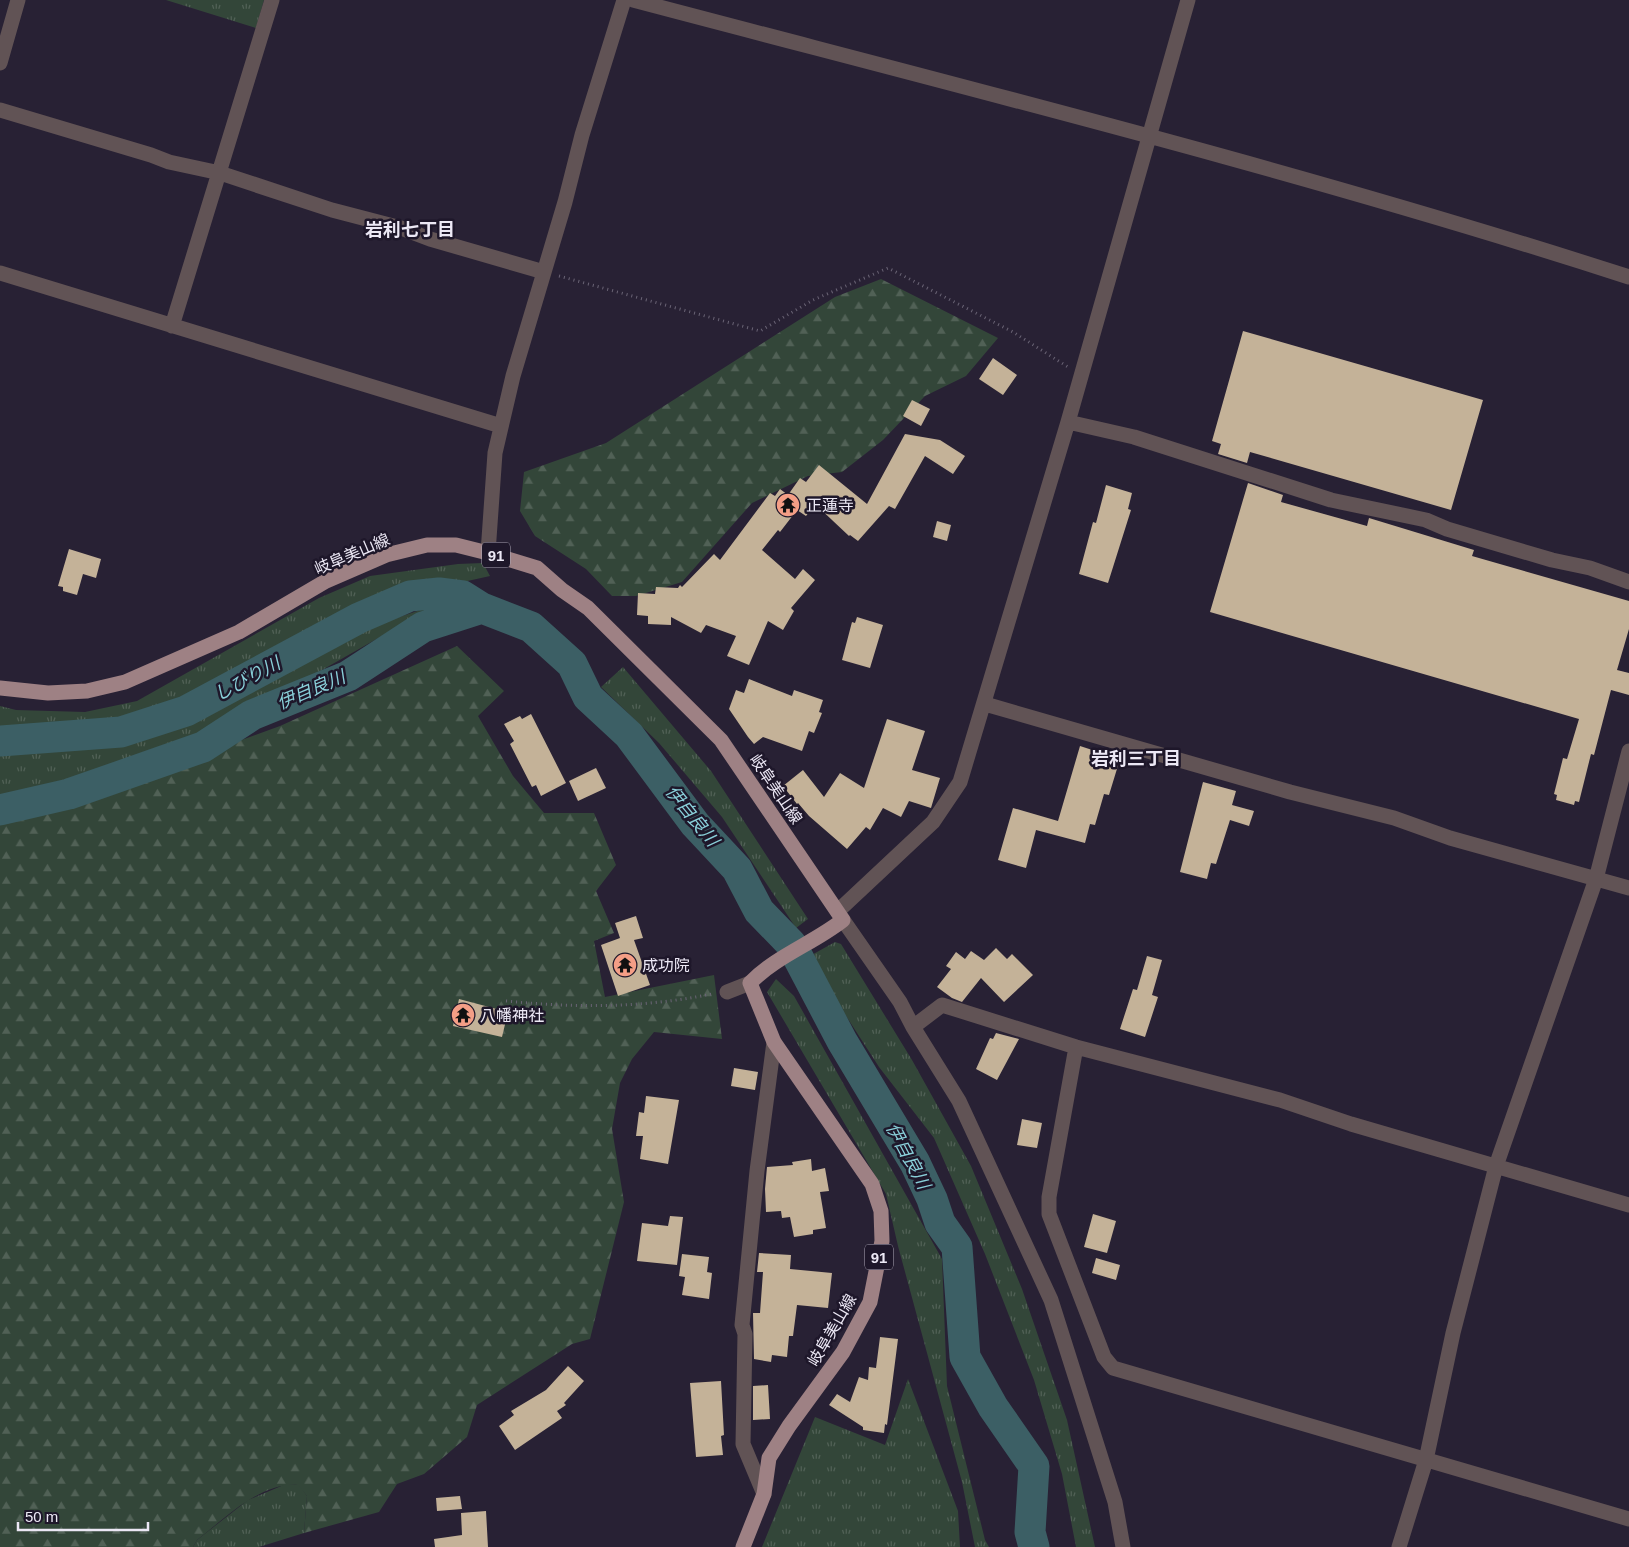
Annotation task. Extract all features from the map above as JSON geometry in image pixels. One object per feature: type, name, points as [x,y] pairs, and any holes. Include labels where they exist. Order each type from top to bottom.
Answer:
[{"type":"main road","name":"岐阜美山線","points":[[0,688],[48,693],[88,691],[125,682],[239,632],[326,581],[386,555],[427,545],[456,545],[488,552],[537,568],[562,590],[588,608],[720,740],[840,915]]},
{"type":"main road","points":[[755,977],[829,931],[840,915]]},
{"type":"main road","name":"岐阜美山線","points":[[743,1547],[764,1494],[769,1458],[789,1426],[844,1352],[870,1302],[882,1241],[881,1211],[872,1184],[774,1042],[755,977]]},
{"type":"street","points":[[0,63],[18,0]]},
{"type":"street","points":[[172,326],[272,0]]},
{"type":"street","points":[[488,552],[495,453],[513,376],[582,135],[624,0]]},
{"type":"street","points":[[633,0],[1150,136],[1526,243],[1629,277]]},
{"type":"street","points":[[1123,1547],[1114,1502],[1051,1300],[960,1101],[912,1027],[900,1002],[840,915],[933,822],[960,782],[1082,375],[1188,0]]},
{"type":"street","points":[[0,110],[169,162],[220,173],[332,210],[401,228],[430,239],[544,272]]},
{"type":"street","points":[[0,273],[502,426]]},
{"type":"street","points":[[1068,422],[1134,437],[1331,500],[1426,520],[1447,529],[1552,560],[1590,568],[1629,582]]},
{"type":"street","points":[[984,704],[1290,792],[1394,818],[1450,838],[1629,888]]},
{"type":"street","points":[[1399,1547],[1426,1460],[1452,1333],[1496,1166],[1596,879],[1629,751]]},
{"type":"street","points":[[726,992],[755,977]]},
{"type":"street","points":[[912,1027],[942,1005],[1076,1047],[1280,1100],[1360,1127],[1629,1205]]},
{"type":"street","points":[[764,1494],[743,1444],[745,1334],[742,1325],[774,1042]]},
{"type":"street","points":[[1076,1047],[1049,1196],[1050,1214],[1104,1357],[1113,1368],[1629,1519]]},
{"type":"path","points":[[544,272],[760,331],[813,300],[888,268],[1013,332],[1082,375]]},
{"type":"path","points":[[506,1001],[566,1007],[624,1006],[676,1001],[726,992]]},
{"type":"green space","points":[[166,0],[264,0],[256,28]]},
{"type":"green space","points":[[881,279],[998,338],[966,376],[925,396],[883,440],[842,472],[808,476],[752,503],[682,582],[636,596],[612,596],[586,569],[535,536],[520,511],[524,472],[606,443],[835,297]]},
{"type":"green space","points":[[483,563],[490,576],[408,595],[368,607],[305,635],[183,698],[132,718],[83,727],[0,729],[0,706],[16,710],[85,712],[137,701],[319,598],[370,576],[458,564]]},
{"type":"green space","points":[[438,604],[185,748],[0,798],[0,754],[121,740],[193,718],[364,629]]},
{"type":"green space","points":[[457,646],[504,691],[478,716],[513,776],[544,813],[594,813],[616,865],[596,891],[614,933],[594,941],[605,997],[714,975],[722,1039],[654,1032],[632,1059],[620,1083],[612,1129],[624,1202],[590,1339],[572,1344],[477,1405],[467,1437],[424,1474],[397,1484],[379,1512],[304,1533],[307,1496],[298,1485],[284,1485],[257,1495],[244,1503],[197,1540],[193,1547],[0,1547],[0,822],[112,787],[280,726]]},
{"type":"green space","points":[[623,667],[711,771],[808,919],[796,928],[722,817],[659,743],[601,687]]},
{"type":"green space","points":[[835,942],[841,944],[912,1060],[971,1166],[1022,1289],[1067,1420],[1095,1547],[1076,1547],[1062,1474],[1034,1380],[985,1254],[934,1138],[879,1067],[808,957]]},
{"type":"green space","points":[[776,979],[794,996],[942,1259],[947,1386],[985,1540],[989,1547],[975,1547],[962,1482],[898,1246],[886,1194],[767,992]]},
{"type":"green space","points":[[908,1379],[958,1511],[960,1547],[762,1547],[815,1417],[885,1445]]},
{"type":"green space","points":[[286,1484],[299,1485],[307,1496],[304,1533],[259,1547],[193,1547],[197,1540],[248,1500]]},
{"type":"building","points":[[1243,331],[1483,400],[1451,510],[1250,452],[1247,463],[1218,454],[1221,444],[1212,441]]},
{"type":"building","points":[[993,358],[1017,375],[1003,395],[979,379]]},
{"type":"building","points":[[912,400],[930,409],[921,426],[903,416]]},
{"type":"building","points":[[905,434],[940,440],[965,456],[953,474],[925,456],[895,509],[889,506],[858,541],[849,536],[815,504],[806,516],[797,510],[780,532],[778,530],[762,550],[795,579],[803,569],[815,580],[791,608],[794,611],[783,630],[768,621],[749,665],[727,656],[736,636],[706,625],[701,633],[671,617],[671,625],[648,624],[648,616],[637,615],[638,593],[655,594],[656,587],[678,588],[680,585],[682,587],[714,554],[720,560],[770,493],[775,496],[780,489],[788,495],[800,478],[806,482],[819,465],[867,504]]},
{"type":"building","points":[[1248,483],[1283,495],[1281,502],[1367,526],[1369,518],[1474,550],[1472,556],[1629,601],[1629,629],[1617,670],[1629,673],[1629,695],[1611,690],[1594,755],[1591,754],[1579,802],[1575,801],[1574,805],[1556,800],[1557,795],[1554,794],[1563,758],[1567,759],[1579,719],[1210,612]]},
{"type":"building","points":[[1106,485],[1132,493],[1128,509],[1131,510],[1108,583],[1079,574],[1093,522],[1096,523]]},
{"type":"building","points":[[937,521],[951,525],[947,541],[933,537]]},
{"type":"building","points":[[69,549],[101,559],[96,578],[83,574],[77,595],[63,591],[63,587],[58,586]]},
{"type":"building","points":[[857,617],[883,625],[870,668],[842,660],[852,622],[855,623]]},
{"type":"building","points":[[749,679],[792,696],[794,690],[823,700],[819,712],[822,713],[814,733],[809,731],[802,751],[763,737],[754,744],[748,737],[729,709],[736,690],[744,693]]},
{"type":"building","points":[[531,714],[566,783],[541,796],[536,785],[532,787],[510,744],[514,741],[504,724],[520,716],[522,719]]},
{"type":"building","points":[[887,719],[925,731],[912,770],[940,778],[931,808],[909,801],[901,817],[883,808],[870,830],[866,827],[847,849],[809,816],[783,786],[803,770],[824,797],[840,773],[864,788]]},
{"type":"building","points":[[1080,746],[1120,759],[1109,795],[1104,794],[1095,825],[1090,824],[1085,843],[1036,830],[1026,868],[998,860],[1013,808],[1058,821]]},
{"type":"building","points":[[596,768],[606,788],[578,801],[569,781]]},
{"type":"building","points":[[1203,782],[1236,791],[1232,805],[1254,811],[1249,826],[1230,820],[1216,864],[1211,863],[1207,879],[1180,872]]},
{"type":"building","name":"成功院","points":[[636,916],[643,938],[634,940],[650,985],[618,996],[601,945],[620,938],[615,923]]},
{"type":"building","points":[[996,948],[1007,959],[1012,954],[1033,975],[1004,1002],[981,978],[962,1002],[952,998],[937,987],[951,969],[946,966],[956,952],[965,959],[971,951],[984,960]]},
{"type":"building","points":[[1147,956],[1162,960],[1152,995],[1158,997],[1145,1037],[1120,1029],[1133,989],[1137,990]]},
{"type":"building","points":[[459,999],[508,1012],[502,1037],[453,1026]]},
{"type":"building","points":[[996,1033],[1019,1039],[997,1080],[976,1069],[990,1038],[993,1039]]},
{"type":"building","points":[[734,1068],[758,1072],[755,1090],[731,1086]]},
{"type":"building","points":[[646,1096],[679,1100],[668,1164],[640,1159],[643,1136],[636,1136],[639,1112],[644,1113]]},
{"type":"building","points":[[1022,1119],[1042,1123],[1037,1148],[1017,1145]]},
{"type":"building","points":[[811,1159],[812,1171],[825,1168],[829,1191],[820,1192],[826,1228],[813,1230],[813,1234],[794,1237],[790,1217],[782,1218],[781,1211],[766,1212],[765,1189],[767,1167],[793,1165],[792,1162]]},
{"type":"building","points":[[1093,1214],[1116,1221],[1107,1253],[1084,1247]]},
{"type":"building","points":[[670,1216],[683,1217],[677,1265],[637,1261],[642,1223],[668,1226]]},
{"type":"building","points":[[759,1253],[791,1255],[790,1269],[832,1273],[828,1308],[797,1305],[793,1336],[789,1336],[787,1357],[772,1355],[771,1362],[754,1359],[753,1313],[760,1313],[763,1272],[757,1272]]},
{"type":"building","points":[[682,1254],[709,1257],[707,1272],[712,1273],[709,1299],[682,1295],[685,1277],[679,1276]]},
{"type":"building","points":[[1096,1258],[1120,1265],[1116,1280],[1092,1273]]},
{"type":"building","points":[[880,1337],[898,1339],[887,1425],[885,1424],[884,1433],[863,1430],[863,1427],[829,1405],[837,1394],[850,1402],[859,1377],[868,1380],[869,1367],[876,1368]]},
{"type":"building","points":[[568,1366],[584,1381],[564,1403],[566,1405],[557,1411],[562,1418],[515,1450],[499,1426],[514,1415],[511,1411],[546,1390]]},
{"type":"building","points":[[721,1381],[724,1435],[721,1436],[723,1455],[696,1457],[690,1383]]},
{"type":"building","points":[[768,1385],[770,1419],[753,1420],[753,1386]]},
{"type":"building","points":[[460,1496],[462,1509],[437,1511],[436,1498]]},
{"type":"building","points":[[486,1511],[488,1547],[435,1547],[434,1539],[462,1535],[461,1513]]},
{"type":"waterway","name":"伊自良川","points":[[0,741],[121,732],[186,711],[359,618],[410,596],[439,593],[463,596],[482,608],[531,627],[572,664],[588,697],[629,735],[695,824],[737,869],[759,911],[791,944],[842,1041],[915,1163],[932,1199],[940,1223],[957,1247],[965,1357],[993,1407],[1034,1466],[1030,1532],[1034,1547]]},
{"type":"waterway","name":"伊自良川","points":[[0,810],[69,794],[203,747],[252,715],[348,676],[423,627],[482,608]]},
{"type":"place","name":"正蓮寺","points":[[788,505]]},
{"type":"place","name":"成功院","points":[[625,965]]},
{"type":"place","name":"八幡神社","points":[[463,1015]]},
{"type":"district","name":"岩利七丁目","points":[[410,230]]},
{"type":"district","name":"岩利三丁目","points":[[1136,759]]},
{"type":"water label","name":"しびり川","points":[[247,679]]}]
